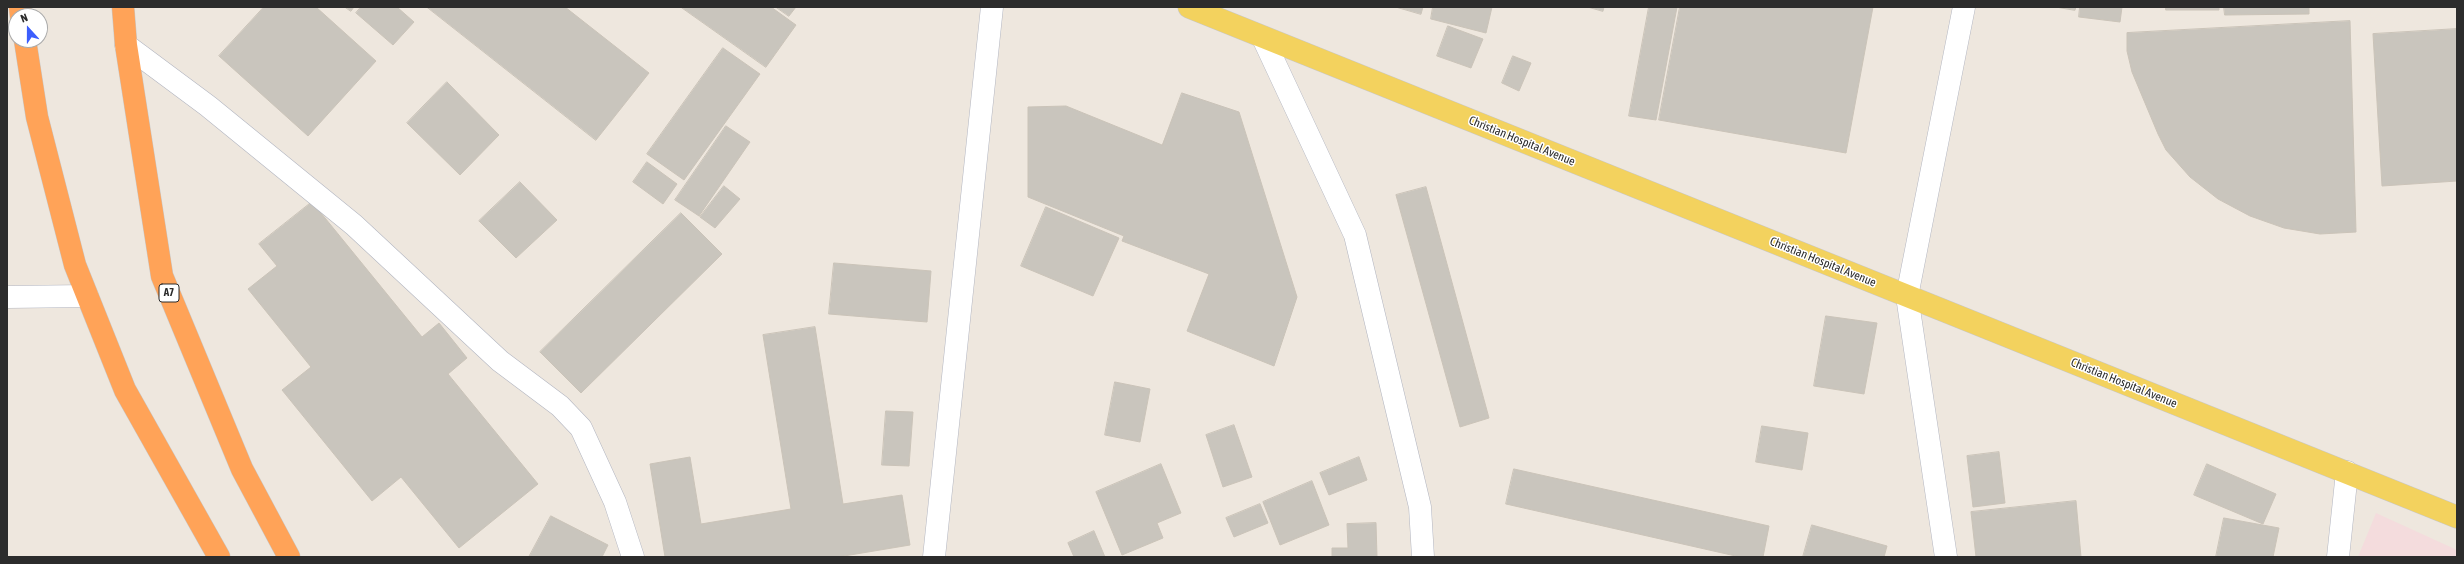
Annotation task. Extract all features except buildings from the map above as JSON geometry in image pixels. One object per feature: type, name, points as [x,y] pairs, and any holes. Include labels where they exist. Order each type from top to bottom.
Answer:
[{"type":"highway","name":"A7","points":[[123,7],[126,45],[162,276],[242,470],[289,557]]},
{"type":"highway","points":[[26,48],[37,117],[74,265],[125,390],[219,557]]},
{"type":"main road","name":"Christian Hospital Avenue","points":[[1189,7],[2457,517]]},
{"type":"street","points":[[934,557],[992,7]]},
{"type":"street","points":[[1946,557],[1907,296],[1964,7]]},
{"type":"street","points":[[1263,38],[1355,235],[1420,507],[1423,557]]},
{"type":"street","points":[[126,45],[208,106],[354,225],[500,361],[560,406],[581,428],[615,502],[632,557]]},
{"type":"street","points":[[7,297],[87,296]]},
{"type":"street","points":[[2338,557],[2347,472]]},
{"type":"shaded area","points":[[2376,513],[2457,550],[2457,557],[2358,557]]}]
